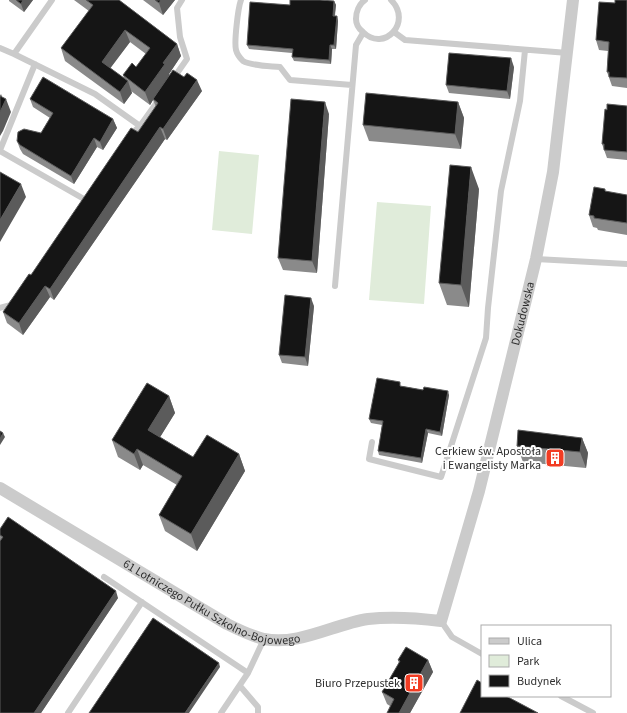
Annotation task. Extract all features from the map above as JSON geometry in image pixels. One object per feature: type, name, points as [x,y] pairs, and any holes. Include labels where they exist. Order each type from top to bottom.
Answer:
[{"type":"street","name":"Dokudowska","points":[[441,621],[479,491],[536,259],[553,172],[568,54],[573,0]]},
{"type":"street","name":"61 Lotniczego Pułku Szkolno-Bojowego","points":[[0,488],[246,634],[264,639],[282,640],[296,638],[367,619],[399,618],[441,621]]},
{"type":"lane","points":[[14,54],[52,0]]},
{"type":"lane","points":[[170,84],[187,59],[180,37],[177,8],[182,0]]},
{"type":"lane","points":[[241,0],[236,45],[239,56],[243,61],[280,67],[290,80],[352,85]]},
{"type":"lane","points":[[362,1],[357,10],[356,20],[360,29],[366,36],[376,39],[386,38],[394,32],[399,24],[400,14],[398,2],[391,0]]},
{"type":"lane","points":[[394,32],[405,40],[568,54]]},
{"type":"lane","points":[[335,286],[356,45],[363,33]]},
{"type":"lane","points":[[0,48],[95,94],[140,126]]},
{"type":"lane","points":[[372,442],[369,459],[441,477],[486,338],[501,191],[520,101],[525,50]]},
{"type":"lane","points":[[34,64],[0,151],[84,199]]},
{"type":"lane","points":[[124,141],[140,126],[166,90]]},
{"type":"lane","points":[[80,206],[88,193]]},
{"type":"lane","points":[[536,259],[627,264]]},
{"type":"lane","points":[[0,308],[10,305],[15,299]]},
{"type":"lane","points":[[104,577],[248,673]]},
{"type":"lane","points":[[68,713],[142,602]]},
{"type":"lane","points":[[441,621],[452,637],[481,653]]},
{"type":"lane","points":[[221,713],[248,673],[264,639]]},
{"type":"lane","points":[[240,686],[258,707],[258,713]]},
{"type":"lane","points":[[563,697],[593,713]]},
{"type":"green space","points":[[219,151],[259,155],[252,234],[212,230]]},
{"type":"green space","points":[[377,202],[431,206],[424,304],[369,300]]},
{"type":"building","points":[[16,0],[23,0],[21,4]]},
{"type":"building","points":[[86,0],[119,0],[177,44],[145,92],[123,75],[132,63],[136,67],[150,48],[125,30],[102,62],[128,81],[120,92],[61,48],[93,5]]},
{"type":"building","points":[[290,0],[334,1],[333,16],[337,16],[334,45],[330,45],[329,60],[292,57],[293,49],[247,45],[250,2],[290,5]]},
{"type":"building","points":[[615,0],[627,0],[627,78],[609,77],[609,72],[607,72],[609,42],[596,40],[599,2],[615,3]]},
{"type":"building","points":[[449,53],[511,58],[507,91],[446,85]]},
{"type":"building","points":[[173,70],[184,77],[187,73],[197,80],[163,129],[160,127],[50,289],[45,286],[19,323],[3,312],[29,274],[31,275],[131,128],[138,132],[158,103],[153,99]]},
{"type":"building","points":[[43,77],[113,119],[100,142],[94,138],[71,176],[20,145],[17,141],[18,132],[24,129],[41,133],[53,113],[30,99]]},
{"type":"building","points":[[366,93],[458,102],[455,134],[363,125]]},
{"type":"building","points":[[0,96],[6,99],[0,112]]},
{"type":"building","points":[[291,99],[325,102],[312,261],[278,258]]},
{"type":"building","points":[[607,104],[627,106],[627,152],[604,150],[604,144],[602,144],[605,109],[607,110]]},
{"type":"building","points":[[450,165],[471,167],[461,285],[439,283]]},
{"type":"building","points":[[0,172],[21,184],[0,220]]},
{"type":"building","points":[[594,187],[605,189],[605,191],[627,195],[627,223],[594,218],[594,216],[589,215]]},
{"type":"building","points":[[285,295],[311,298],[305,357],[279,355]]},
{"type":"building","points":[[377,378],[400,382],[400,386],[423,390],[424,387],[448,391],[440,432],[426,429],[421,458],[378,451],[383,421],[369,419]]},
{"type":"building","points":[[147,383],[169,396],[148,430],[193,457],[207,435],[239,454],[191,534],[159,515],[182,476],[137,449],[134,454],[112,440]]},
{"type":"building","points":[[518,430],[582,438],[580,452],[517,446]]},
{"type":"building","points":[[0,431],[3,433],[0,439]]},
{"type":"building","points":[[8,517],[116,591],[34,713],[0,713],[0,541],[3,537],[0,535],[0,529]]},
{"type":"building","points":[[153,618],[219,663],[185,713],[89,713]]},
{"type":"building","points":[[406,647],[428,660],[399,713],[387,713],[394,699],[382,692],[400,661],[398,660]]},
{"type":"building","points":[[477,680],[481,682],[481,697],[508,697],[538,713],[460,713]]},
{"type":"place","name":"Cerkiew św. Apostoła i Ewangelisty Marka","points":[[555,458]]},
{"type":"place","name":"Biuro Przepustek","points":[[414,683]]}]
